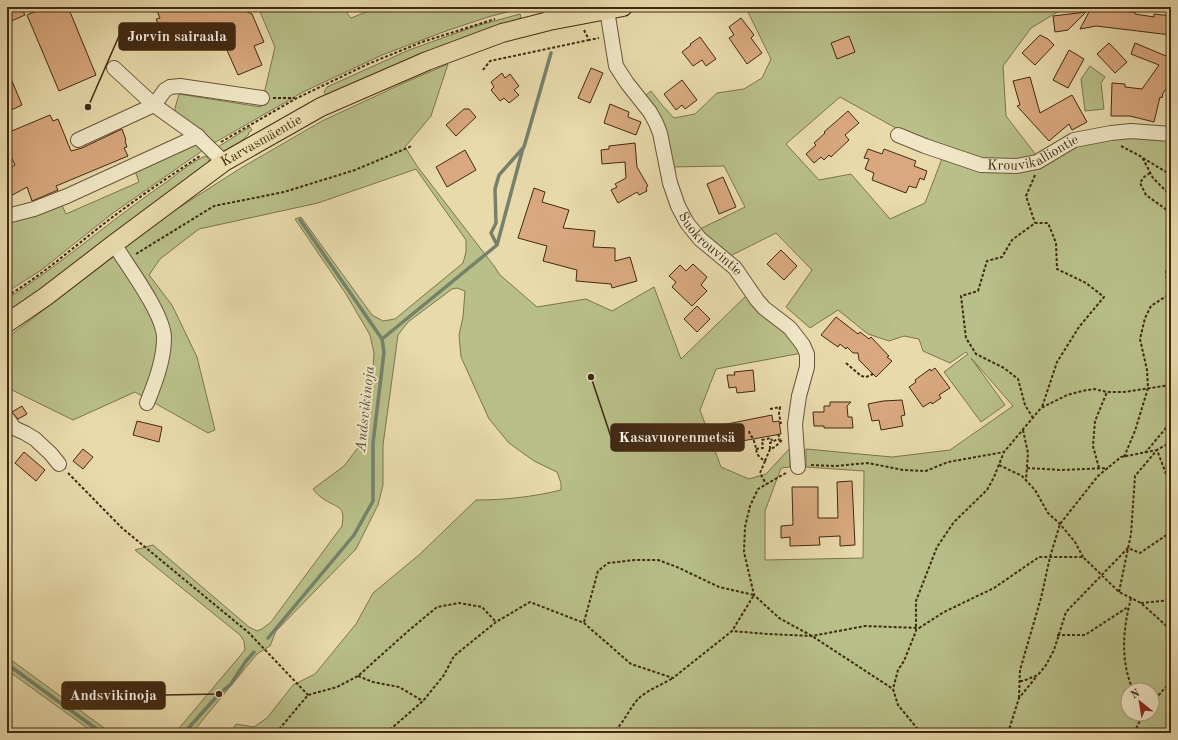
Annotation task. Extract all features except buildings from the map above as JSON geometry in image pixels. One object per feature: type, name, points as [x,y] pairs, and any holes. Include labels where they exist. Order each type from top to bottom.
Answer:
[{"type":"main road","name":"Karvasmäentie","points":[[7,322],[51,293],[224,162],[321,107],[427,61],[550,14],[615,8]]},
{"type":"street","name":"Suokrouvintie","points":[[615,8],[611,37],[616,66],[627,83],[650,112],[656,123],[660,133],[670,183],[678,206],[687,223],[700,238],[735,268],[764,308],[790,328],[803,345],[807,354],[807,367],[799,396],[795,424],[798,467]]},
{"type":"street","points":[[114,68],[154,106],[198,136],[224,162]]},
{"type":"street","points":[[78,140],[154,106],[164,90],[170,87],[180,86],[262,98]]},
{"type":"street","name":"Krouvikalliontie","points":[[898,135],[981,165],[1017,166],[1041,160],[1074,140],[1115,132],[1131,131],[1171,134]]},
{"type":"street","points":[[7,216],[34,209],[54,201],[198,136]]},
{"type":"street","points":[[114,244],[154,307],[162,323],[164,338],[162,357],[147,403]]},
{"type":"street","points":[[7,418],[14,428],[35,440],[51,454],[59,464]]},
{"type":"path","points":[[582,25],[589,40]]},
{"type":"path","points":[[483,70],[490,61],[589,40],[611,37]]},
{"type":"path","points":[[262,98],[297,98]]},
{"type":"path","points":[[1115,132],[1118,144],[1171,175]]},
{"type":"path","points":[[125,261],[214,206],[284,192],[355,170],[412,146]]},
{"type":"path","points":[[1142,157],[1153,178],[1171,196]]},
{"type":"path","points":[[1035,223],[1026,196],[1041,160]]},
{"type":"path","points":[[1150,172],[1140,183],[1146,195],[1171,213]]},
{"type":"path","points":[[921,733],[898,705],[893,689],[898,670],[904,661],[916,629],[916,601],[937,547],[954,522],[987,490],[1004,452],[1023,430],[1033,418],[1041,408],[1057,362],[1079,327],[1104,297],[1086,283],[1057,269],[1056,243],[1048,222],[1035,223],[1012,240],[1002,257],[987,261],[978,291],[961,296],[966,338],[976,354],[1004,368],[1018,379],[1025,404],[1033,418]]},
{"type":"path","points":[[1171,224],[1168,227],[1171,239]]},
{"type":"path","points":[[1124,457],[1135,431],[1148,388],[1147,370],[1140,339],[1145,318],[1150,306],[1168,295],[1166,270],[1171,256]]},
{"type":"path","points":[[1166,270],[1171,272]]},
{"type":"path","points":[[846,362],[861,376],[866,377],[873,374]]},
{"type":"path","points":[[1041,408],[1067,395],[1082,391],[1094,389],[1107,392],[1124,392],[1171,385]]},
{"type":"path","points":[[1099,468],[1093,446],[1095,421],[1107,392]]},
{"type":"path","points":[[770,409],[780,408],[779,414],[781,426]]},
{"type":"path","points":[[1144,453],[1171,422]]},
{"type":"path","points":[[1023,430],[1028,453],[1026,481]]},
{"type":"path","points":[[750,432],[750,436],[754,439],[757,454],[765,461]]},
{"type":"path","points":[[770,449],[775,447],[783,439],[782,433]]},
{"type":"path","points":[[778,434],[781,441]]},
{"type":"path","points":[[756,449],[763,448],[762,440],[771,437],[772,441]]},
{"type":"path","points":[[766,484],[760,473],[772,441]]},
{"type":"path","points":[[772,441],[781,441]]},
{"type":"path","points":[[1008,733],[1019,698],[1020,670],[1041,598],[1050,557],[1060,524],[1098,476],[1121,458],[1157,450],[1171,442]]},
{"type":"path","points":[[1157,450],[1171,488]]},
{"type":"path","points":[[1119,592],[1131,534],[1135,476],[1157,450]]},
{"type":"path","points":[[611,733],[618,728],[626,714],[639,698],[673,678],[732,631],[754,595],[744,552],[746,527],[750,506],[758,489],[798,467],[868,463],[903,470],[926,471],[948,462],[1004,452]]},
{"type":"path","points":[[59,464],[122,528],[249,633],[308,695]]},
{"type":"path","points":[[999,464],[1022,476],[1036,490],[1048,513],[1060,524],[1075,542],[1083,557],[1119,592],[1141,603],[1171,630]]},
{"type":"path","points":[[1027,468],[1062,470],[1109,468]]},
{"type":"path","points":[[1128,548],[1140,553],[1171,532]]},
{"type":"path","points":[[1020,681],[1038,675],[1046,665],[1054,650],[1057,635],[1066,612],[1128,548]]},
{"type":"path","points":[[732,631],[812,636],[865,626],[916,629],[920,628],[944,612],[994,588],[1039,557],[1083,557]]},
{"type":"path","points":[[584,623],[598,571],[608,563],[635,560],[658,560],[677,567],[719,587],[754,595],[779,618],[812,636],[893,689]]},
{"type":"path","points":[[1129,682],[1124,660],[1126,619],[1131,598]]},
{"type":"path","points":[[1141,603],[1171,600]]},
{"type":"path","points":[[386,733],[423,701],[444,675],[454,656],[496,622],[530,602],[584,623],[631,664],[673,678]]},
{"type":"path","points":[[276,733],[308,695],[337,687],[358,676],[437,607],[459,603],[482,607],[496,622]]},
{"type":"path","points":[[1057,635],[1085,635],[1129,606]]},
{"type":"path","points":[[1019,698],[1046,665]]},
{"type":"path","points":[[358,676],[373,682],[399,687],[423,701]]},
{"type":"path","points":[[1160,694],[1171,681]]},
{"type":"path","points":[[1134,733],[1139,722]]},
{"type":"green space","points":[[258,7],[342,7],[351,18],[379,7],[526,7],[488,17],[446,31],[382,55],[303,92],[216,142],[212,142],[175,118],[175,108],[179,94],[261,107],[275,47]]},
{"type":"green space","points":[[1069,7],[1064,8],[1031,28],[1003,66],[1006,116],[1036,155],[1036,159],[1015,164],[979,160],[903,132],[840,97],[786,144],[819,180],[851,174],[890,219],[925,203],[943,156],[974,168],[1007,171],[1030,168],[1074,147],[1094,141],[1128,137],[1171,138],[1171,733],[230,733],[236,724],[254,727],[267,718],[293,685],[315,674],[356,624],[373,593],[419,555],[476,500],[518,498],[561,490],[561,483],[557,472],[534,461],[509,443],[489,419],[461,357],[459,335],[463,317],[465,291],[457,288],[452,289],[408,322],[398,335],[383,445],[383,485],[378,505],[356,549],[276,631],[270,646],[257,654],[193,733],[175,733],[245,650],[244,641],[240,635],[135,550],[153,545],[249,627],[257,631],[271,622],[342,526],[342,511],[338,507],[321,498],[313,489],[344,466],[360,445],[371,398],[374,353],[370,335],[346,294],[295,219],[301,217],[372,315],[383,321],[395,319],[463,263],[466,252],[466,240],[416,169],[318,203],[199,229],[160,259],[149,275],[172,305],[197,357],[215,430],[208,433],[135,392],[73,420],[10,389],[7,377],[7,338],[169,214],[241,168],[322,121],[448,64],[431,116],[405,147],[417,166],[500,275],[537,307],[586,299],[612,311],[654,287],[681,359],[746,296],[763,312],[782,325],[794,338],[802,353],[716,369],[700,410],[721,467],[749,479],[766,474],[790,448],[790,467],[781,468],[765,511],[765,560],[863,558],[864,471],[806,467],[806,449],[892,457],[950,450],[1013,406],[971,358],[1005,405],[981,422],[944,372],[968,354],[966,352],[950,363],[923,351],[919,339],[904,336],[889,341],[868,334],[838,310],[810,328],[786,307],[812,270],[776,233],[730,256],[712,242],[700,229],[745,207],[724,166],[671,167],[665,131],[646,95],[651,91],[674,118],[695,114],[717,93],[744,89],[762,78],[771,59],[746,8]]},
{"type":"green space","points":[[520,14],[521,17],[518,20],[327,97],[324,92],[327,87],[409,50],[476,26]]},
{"type":"green space","points":[[1090,66],[1105,77],[1101,83],[1104,109],[1085,111],[1081,79]]},
{"type":"green space","points":[[250,127],[252,130],[248,133],[249,134],[233,149],[222,152],[216,148]]},
{"type":"green space","points":[[191,142],[202,147],[202,151],[113,213],[40,271],[7,292],[7,220],[61,203],[66,214],[139,182],[135,171]]},
{"type":"green space","points":[[206,156],[209,160],[203,168],[166,194],[7,315],[7,299],[48,271],[148,195],[197,160]]},
{"type":"green space","points":[[7,657],[111,733],[94,733],[7,670]]},
{"type":"waterway","points":[[382,339],[497,245],[491,233],[496,223],[495,189],[499,175],[524,147],[551,53]]},
{"type":"waterway","points":[[497,245],[523,148]]},
{"type":"waterway","name":"Andsvikinoja","points":[[268,638],[354,535],[373,501],[373,443],[384,352],[382,339],[300,220]]},
{"type":"waterway","name":"Andsvikinoja","points":[[184,733],[219,694],[231,684],[246,661],[254,652]]},
{"type":"waterway","points":[[7,664],[102,733]]},
{"type":"place","name":"Jorvin sairaala","points":[[88,107]]},
{"type":"place","name":"Kasavuorenmetsä","points":[[591,377]]},
{"type":"place","name":"Andsvikinoja","points":[[219,694]]}]
